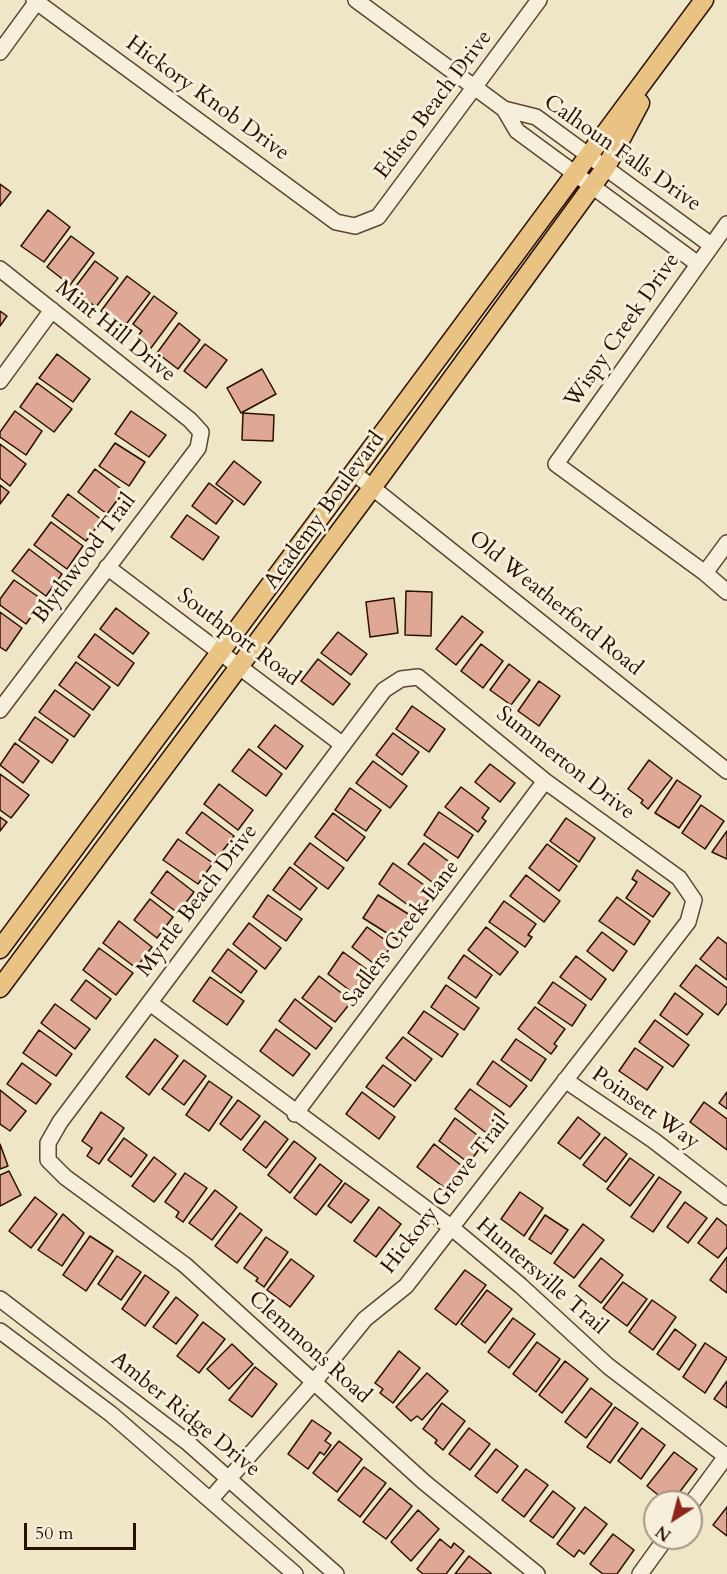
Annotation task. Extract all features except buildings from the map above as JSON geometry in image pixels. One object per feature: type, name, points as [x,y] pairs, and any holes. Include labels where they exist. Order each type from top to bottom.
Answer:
[{"type":"main road","name":"Academy Boulevard","points":[[0,949],[704,0]]},
{"type":"main road","name":"Academy Boulevard","points":[[0,988],[372,488],[606,167],[668,48]]},
{"type":"street","points":[[0,52],[36,0]]},
{"type":"street","name":"Hickory Knob Drive","points":[[36,0],[336,222],[356,226]]},
{"type":"street","name":"Calhoun Falls Drive","points":[[357,0],[504,110],[517,131],[698,264]]},
{"type":"street","name":"Edisto Beach Drive","points":[[356,226],[378,217],[476,88],[539,0]]},
{"type":"street","name":"Calhoun Falls Drive","points":[[504,110],[536,117],[711,245]]},
{"type":"street","name":"Wispy Creek Drive","points":[[705,573],[556,464],[727,224]]},
{"type":"street","name":"Mint Hill Drive","points":[[0,269],[190,420],[201,432]]},
{"type":"street","points":[[0,381],[52,310]]},
{"type":"street","name":"Blythwood Trail","points":[[0,710],[198,448],[201,432]]},
{"type":"street","name":"Old Weatherford Road","points":[[354,473],[727,771]]},
{"type":"street","points":[[727,543],[705,573],[727,592]]},
{"type":"street","name":"Southport Road","points":[[106,567],[343,745]]},
{"type":"street","name":"Summerton Drive","points":[[401,679],[418,677],[545,781],[679,878],[694,900]]},
{"type":"street","name":"Myrtle Beach Drive","points":[[48,1160],[48,1143],[60,1122],[384,690],[401,679]]},
{"type":"street","name":"Sadlers Creek Lane","points":[[295,1114],[545,781]]},
{"type":"street","name":"Hickory Grove Trail","points":[[210,1500],[313,1383],[365,1319],[406,1286],[688,922],[694,900]]},
{"type":"street","name":"Huntersville Trail","points":[[150,1003],[295,1114],[452,1228],[521,1286],[608,1366],[727,1456]]},
{"type":"street","name":"Poinsett Way","points":[[565,1080],[653,1140],[726,1194]]},
{"type":"street","name":"Clemmons Road","points":[[48,1160],[65,1177],[186,1265],[424,1482],[537,1574]]},
{"type":"street","name":"Amber Ridge Drive","points":[[0,1299],[187,1442],[336,1574]]},
{"type":"street","name":"Amber Ridge Drive","points":[[0,1331],[111,1414],[295,1574]]},
{"type":"street","points":[[702,1490],[727,1456]]},
{"type":"street","points":[[640,1574],[657,1550]]}]
